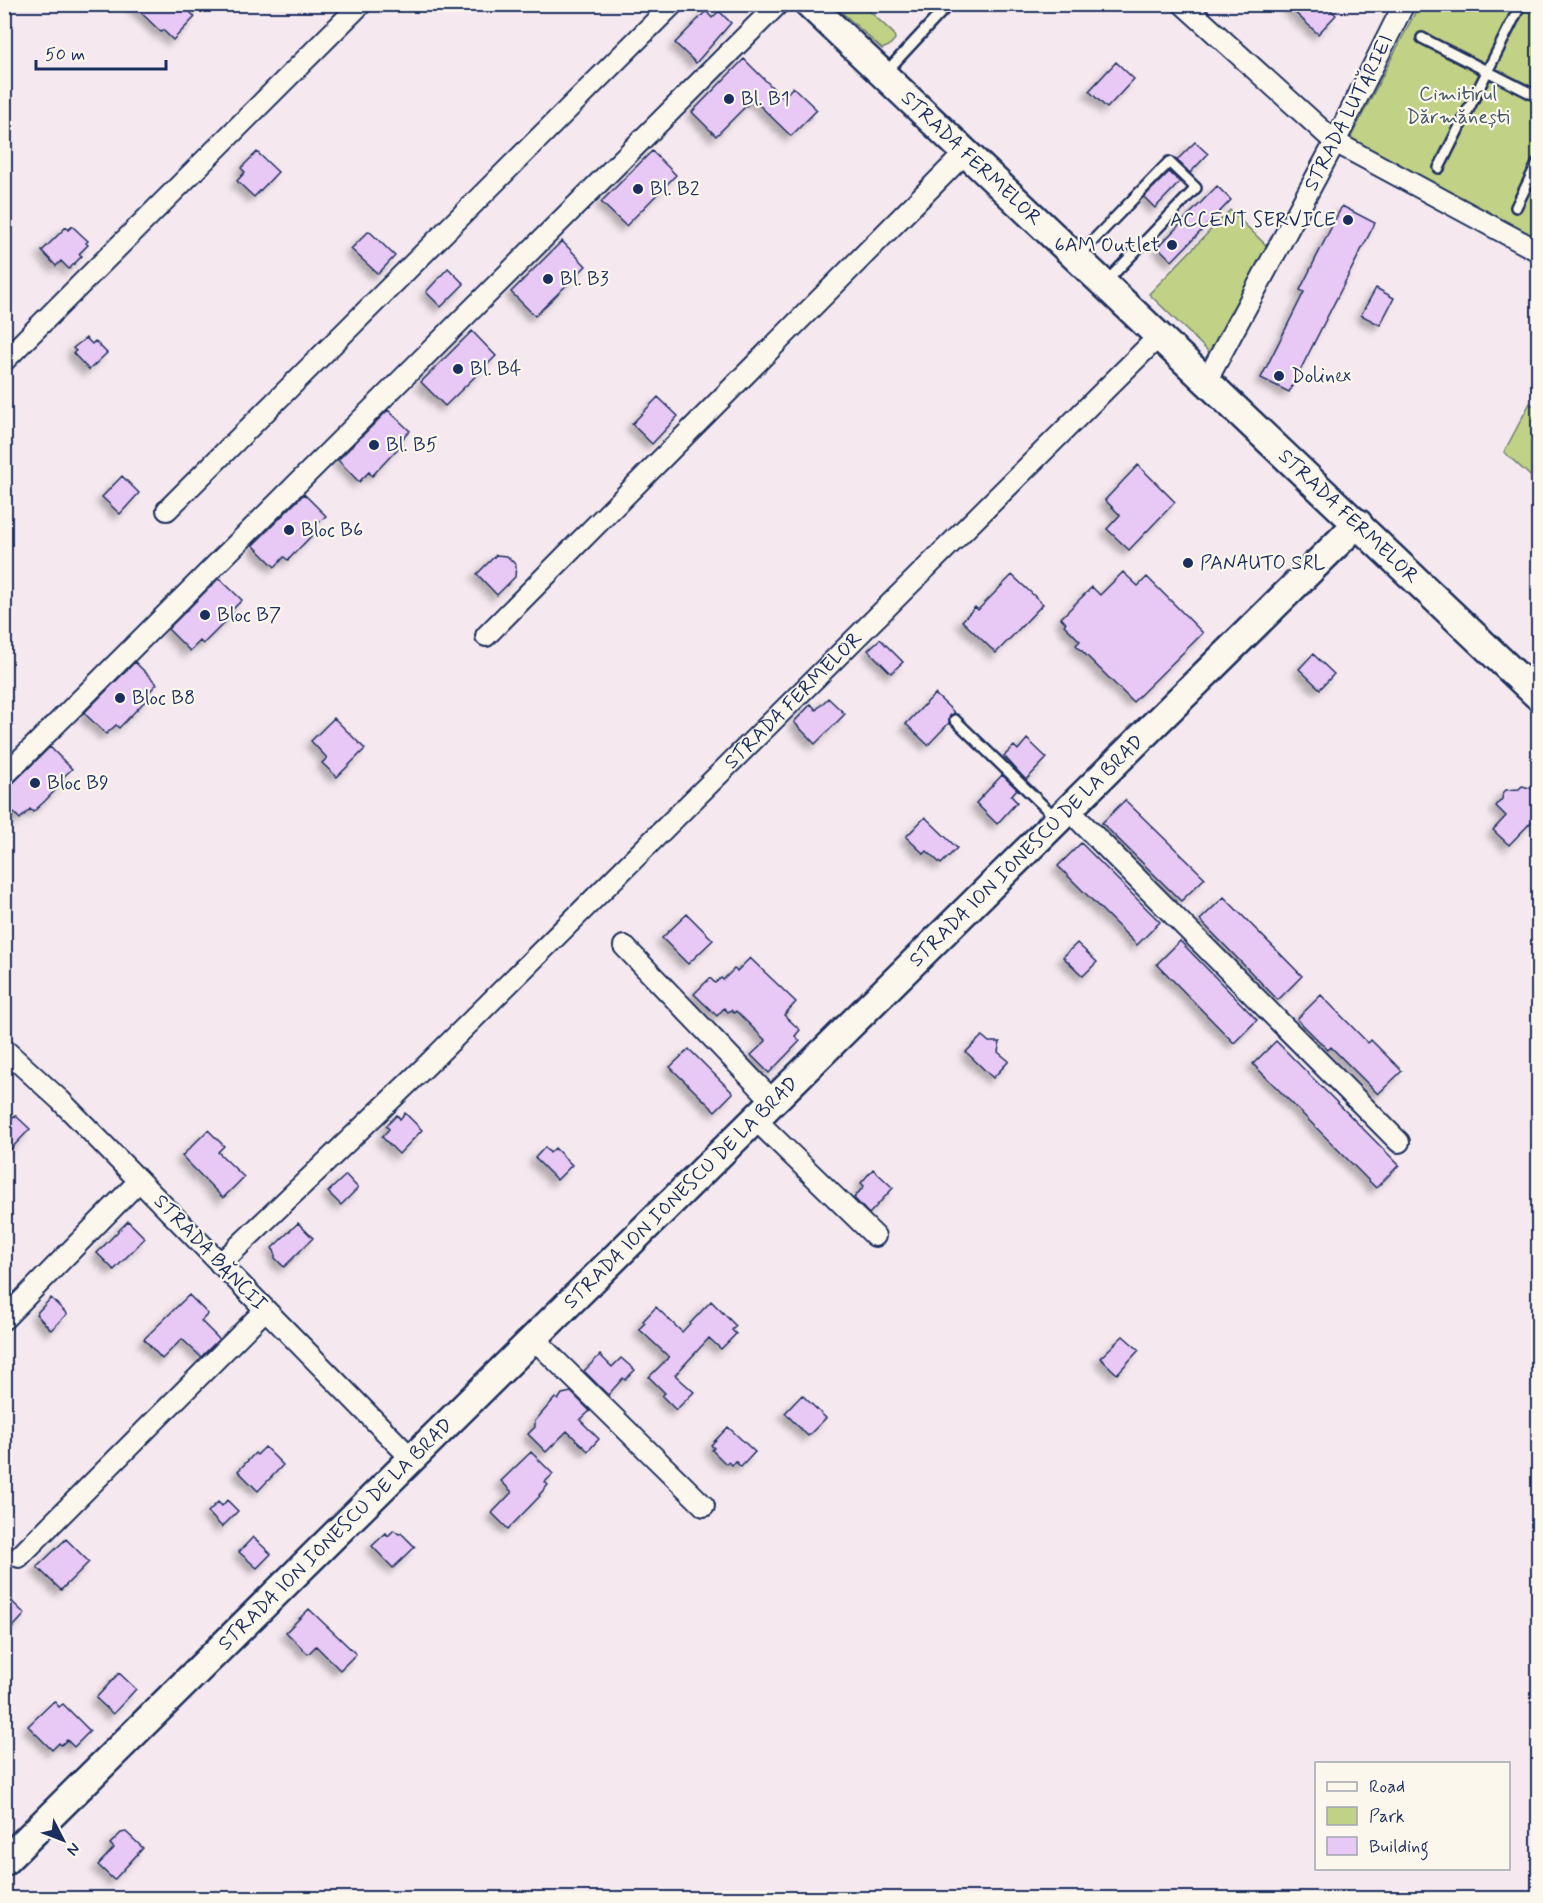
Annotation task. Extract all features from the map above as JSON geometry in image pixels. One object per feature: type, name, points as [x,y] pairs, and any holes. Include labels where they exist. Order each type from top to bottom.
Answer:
[{"type":"street","points":[[4,361],[361,4]]},
{"type":"street","points":[[167,510],[674,4]]},
{"type":"street","points":[[4,776],[778,4]]},
{"type":"street","name":"STRADA FERMELOR","points":[[809,4],[1539,696]]},
{"type":"street","points":[[1183,4],[1335,142],[1539,251]]},
{"type":"street","name":"STRADA LUTĂRIEI","points":[[1207,380],[1335,142],[1404,4]]},
{"type":"street","points":[[486,636],[965,153]]},
{"type":"street","name":"STRADA FERMELOR","points":[[220,1264],[426,1066],[1160,335]]},
{"type":"street","name":"STRADA ION IONESCU DE LA BRAD","points":[[4,1862],[1358,523]]},
{"type":"street","points":[[1064,815],[1399,1142]]},
{"type":"street","points":[[624,946],[875,1236]]},
{"type":"street","name":"STRADA BĂNCII","points":[[4,1049],[60,1100],[413,1460]]},
{"type":"street","points":[[4,1319],[139,1181]]},
{"type":"street","points":[[18,1557],[265,1310]]},
{"type":"street","points":[[534,1339],[704,1506]]},
{"type":"lane","points":[[883,75],[949,4]]},
{"type":"lane","points":[[1439,168],[1521,4]]},
{"type":"lane","points":[[1422,38],[1539,97]]},
{"type":"lane","points":[[1076,257],[1169,162],[1196,188],[1104,283]]},
{"type":"lane","points":[[1516,207],[1539,162]]},
{"type":"lane","points":[[955,720],[1064,815]]},
{"type":"green space","points":[[834,5],[863,5],[894,34],[895,39],[889,46],[882,49]]},
{"type":"green space","name":"Cimitirul Dărmănești","points":[[1419,5],[1538,5],[1538,241],[1350,139]]},
{"type":"green space","points":[[1230,210],[1268,247],[1211,354],[1149,294]]},
{"type":"green space","points":[[1530,403],[1538,409],[1538,483],[1504,452]]},
{"type":"building","points":[[132,4],[182,4],[195,17],[173,40],[163,30],[161,32]]},
{"type":"building","points":[[1286,4],[1324,4],[1336,15],[1318,34]]},
{"type":"building","points":[[706,11],[712,18],[719,11],[731,23],[696,63],[675,43]]},
{"type":"building","name":"Bl. B1","points":[[744,59],[783,98],[793,87],[817,110],[791,136],[753,99],[716,136],[692,112]]},
{"type":"building","points":[[1116,62],[1134,79],[1107,108],[1089,91]]},
{"type":"building","points":[[1195,142],[1208,154],[1190,173],[1177,160]]},
{"type":"building","name":"Bl. B2","points":[[652,151],[676,175],[626,226],[601,202]]},
{"type":"building","points":[[257,152],[278,172],[254,197],[237,181],[245,172],[241,168]]},
{"type":"building","points":[[1169,172],[1180,182],[1155,208],[1144,197]]},
{"type":"building","points":[[1217,186],[1231,200],[1172,261],[1158,247]]},
{"type":"building","points":[[1342,206],[1375,223],[1289,392],[1261,378],[1304,292],[1300,290]]},
{"type":"building","points":[[72,226],[88,241],[86,243],[88,245],[79,254],[82,256],[69,269],[61,261],[56,266],[42,251],[66,227],[68,230]]},
{"type":"building","points":[[369,231],[395,256],[378,274],[351,249]]},
{"type":"building","name":"Bl. B3","points":[[562,241],[586,266],[535,316],[511,292]]},
{"type":"building","points":[[448,268],[464,284],[441,307],[426,292]]},
{"type":"building","points":[[1376,288],[1394,298],[1380,325],[1361,315]]},
{"type":"building","name":"Bl. B4","points":[[472,331],[496,356],[445,406],[421,382]]},
{"type":"building","points":[[86,338],[92,344],[95,341],[107,353],[89,370],[73,353],[76,351],[73,348]]},
{"type":"building","points":[[658,397],[678,416],[652,444],[632,424]]},
{"type":"building","name":"Bl. B5","points":[[388,410],[410,431],[400,441],[402,444],[372,476],[369,472],[359,482],[338,460]]},
{"type":"building","points":[[1138,465],[1175,502],[1129,550],[1107,529],[1120,515],[1105,500]]},
{"type":"building","points":[[122,476],[139,493],[120,514],[102,497]]},
{"type":"building","name":"Bloc B6","points":[[304,494],[326,516],[315,526],[318,529],[288,560],[284,557],[275,567],[253,545]]},
{"type":"building","points":[[496,555],[507,556],[516,565],[515,577],[497,595],[477,574]]},
{"type":"building","points":[[1123,572],[1138,586],[1147,577],[1203,633],[1133,702],[1076,645],[1080,641],[1064,625],[1066,623],[1061,618],[1092,587],[1100,595]]},
{"type":"building","points":[[1012,575],[1043,604],[996,653],[962,621],[975,607],[978,610]]},
{"type":"building","name":"Bloc B7","points":[[219,578],[242,600],[231,611],[234,613],[203,644],[200,641],[190,651],[168,629]]},
{"type":"building","points":[[880,639],[903,662],[891,673],[868,650]]},
{"type":"building","points":[[1313,654],[1334,674],[1320,689],[1299,669]]},
{"type":"building","name":"Bloc B8","points":[[135,662],[157,684],[147,694],[149,697],[119,728],[116,725],[106,734],[84,713]]},
{"type":"building","points":[[935,694],[955,713],[950,716],[949,723],[928,745],[906,724]]},
{"type":"building","points":[[828,698],[845,714],[815,744],[794,722],[811,704],[816,710]]},
{"type":"building","points":[[334,718],[365,749],[337,777],[322,763],[327,758],[311,741]]},
{"type":"building","points":[[1027,739],[1047,758],[1026,780],[1004,756],[1014,746],[1018,750]]},
{"type":"building","name":"Bloc B9","points":[[50,747],[72,769],[62,778],[64,781],[45,801],[33,812],[30,809],[20,819],[4,803],[4,788],[12,784]]},
{"type":"building","points":[[1002,775],[1017,789],[1011,796],[1017,802],[997,824],[976,803]]},
{"type":"building","points":[[1522,786],[1534,789],[1539,796],[1539,814],[1509,845],[1493,830],[1506,816],[1496,806],[1506,790],[1519,789]]},
{"type":"building","points":[[1125,800],[1205,878],[1181,901],[1102,823]]},
{"type":"building","points":[[925,817],[957,848],[941,864],[927,851],[924,854],[906,837]]},
{"type":"building","points":[[1081,843],[1160,922],[1137,945],[1058,866]]},
{"type":"building","points":[[1224,897],[1302,976],[1278,1000],[1200,920]]},
{"type":"building","points":[[687,914],[713,940],[688,964],[662,938]]},
{"type":"building","points":[[1180,941],[1257,1020],[1234,1043],[1157,964]]},
{"type":"building","points":[[1077,943],[1097,962],[1083,976],[1063,957]]},
{"type":"building","points":[[750,958],[796,1002],[784,1015],[800,1030],[795,1036],[800,1041],[769,1073],[751,1055],[766,1041],[736,1011],[728,1012],[724,1008],[717,1016],[694,994],[710,978],[715,983],[721,978],[723,980],[734,969],[737,971]]},
{"type":"building","points":[[1321,995],[1368,1043],[1371,1040],[1402,1071],[1378,1094],[1331,1047],[1328,1050],[1297,1019]]},
{"type":"building","points":[[982,1036],[989,1042],[1000,1042],[998,1052],[1009,1061],[993,1078],[966,1052]]},
{"type":"building","points":[[1276,1041],[1399,1165],[1376,1188],[1253,1064]]},
{"type":"building","points":[[689,1049],[733,1093],[715,1111],[670,1067]]},
{"type":"building","points":[[405,1113],[422,1130],[399,1154],[382,1137],[389,1129],[386,1126],[397,1115],[400,1119]]},
{"type":"building","points":[[15,1115],[30,1129],[4,1156],[4,1126]]},
{"type":"building","points":[[208,1130],[224,1146],[218,1152],[244,1177],[223,1198],[182,1156]]},
{"type":"building","points":[[545,1147],[550,1153],[555,1148],[572,1165],[557,1180],[535,1158]]},
{"type":"building","points":[[873,1169],[893,1188],[869,1214],[854,1198],[864,1186],[861,1183]]},
{"type":"building","points":[[346,1175],[358,1188],[341,1205],[328,1192]]},
{"type":"building","points":[[128,1221],[145,1238],[114,1270],[97,1253]]},
{"type":"building","points":[[298,1223],[313,1238],[284,1267],[275,1258],[272,1248]]},
{"type":"building","points":[[189,1295],[208,1314],[201,1321],[219,1339],[201,1357],[182,1339],[162,1359],[144,1339]]},
{"type":"building","points":[[51,1298],[67,1314],[51,1330],[36,1314]]},
{"type":"building","points":[[711,1301],[736,1326],[732,1330],[736,1334],[721,1349],[709,1338],[675,1375],[694,1392],[676,1410],[662,1396],[665,1393],[649,1377],[669,1357],[639,1329],[656,1307],[682,1332]]},
{"type":"building","points":[[1123,1336],[1139,1350],[1117,1374],[1100,1358]]},
{"type":"building","points":[[600,1355],[612,1367],[621,1358],[635,1370],[625,1380],[623,1378],[608,1395],[584,1371]]},
{"type":"building","points":[[571,1392],[590,1411],[580,1420],[599,1439],[588,1451],[567,1431],[546,1452],[528,1434],[535,1427],[535,1421],[555,1398],[558,1400],[562,1394]]},
{"type":"building","points":[[802,1395],[826,1418],[808,1436],[785,1413]]},
{"type":"building","points":[[728,1427],[755,1452],[741,1467],[735,1461],[732,1465],[728,1462],[726,1464],[712,1450],[714,1448],[711,1445]]},
{"type":"building","points":[[265,1447],[283,1465],[258,1491],[238,1471],[255,1453],[257,1455]]},
{"type":"building","points":[[531,1452],[553,1474],[545,1482],[548,1485],[540,1496],[508,1529],[492,1513],[512,1492],[501,1481]]},
{"type":"building","points":[[227,1500],[238,1511],[222,1527],[208,1512],[218,1502],[222,1506]]},
{"type":"building","points":[[394,1530],[401,1533],[415,1547],[393,1568],[372,1546],[386,1533],[388,1536]]},
{"type":"building","points":[[253,1537],[271,1554],[257,1568],[239,1552]]},
{"type":"building","points":[[66,1539],[89,1562],[61,1590],[37,1567]]},
{"type":"building","points":[[4,1594],[25,1614],[13,1627],[4,1620]]},
{"type":"building","points":[[309,1609],[356,1654],[340,1670],[316,1646],[308,1654],[286,1632]]},
{"type":"building","points":[[119,1673],[136,1689],[113,1714],[96,1698]]},
{"type":"building","points":[[54,1701],[59,1707],[63,1704],[90,1731],[74,1747],[67,1740],[61,1745],[59,1743],[52,1750],[28,1726]]},
{"type":"building","points":[[126,1832],[143,1848],[114,1880],[98,1865],[114,1848],[110,1844],[121,1833]]},
{"type":"place","name":"Bl. B1","points":[[729,99]]},
{"type":"place","name":"Bl. B2","points":[[638,189]]},
{"type":"place","name":"ACCENT SERVICE","points":[[1348,220]]},
{"type":"place","name":"6AM Outlet","points":[[1172,245]]},
{"type":"place","name":"Bl. B3","points":[[548,279]]},
{"type":"place","name":"Bl. B4","points":[[458,369]]},
{"type":"place","name":"Dolinex","points":[[1279,376]]},
{"type":"place","name":"Bl. B5","points":[[374,445]]},
{"type":"place","name":"Bloc B6","points":[[289,530]]},
{"type":"place","name":"PANAUTO SRL","points":[[1188,563]]},
{"type":"place","name":"Bloc B7","points":[[205,615]]},
{"type":"place","name":"Bloc B8","points":[[120,698]]},
{"type":"place","name":"Bloc B9","points":[[35,783]]}]
